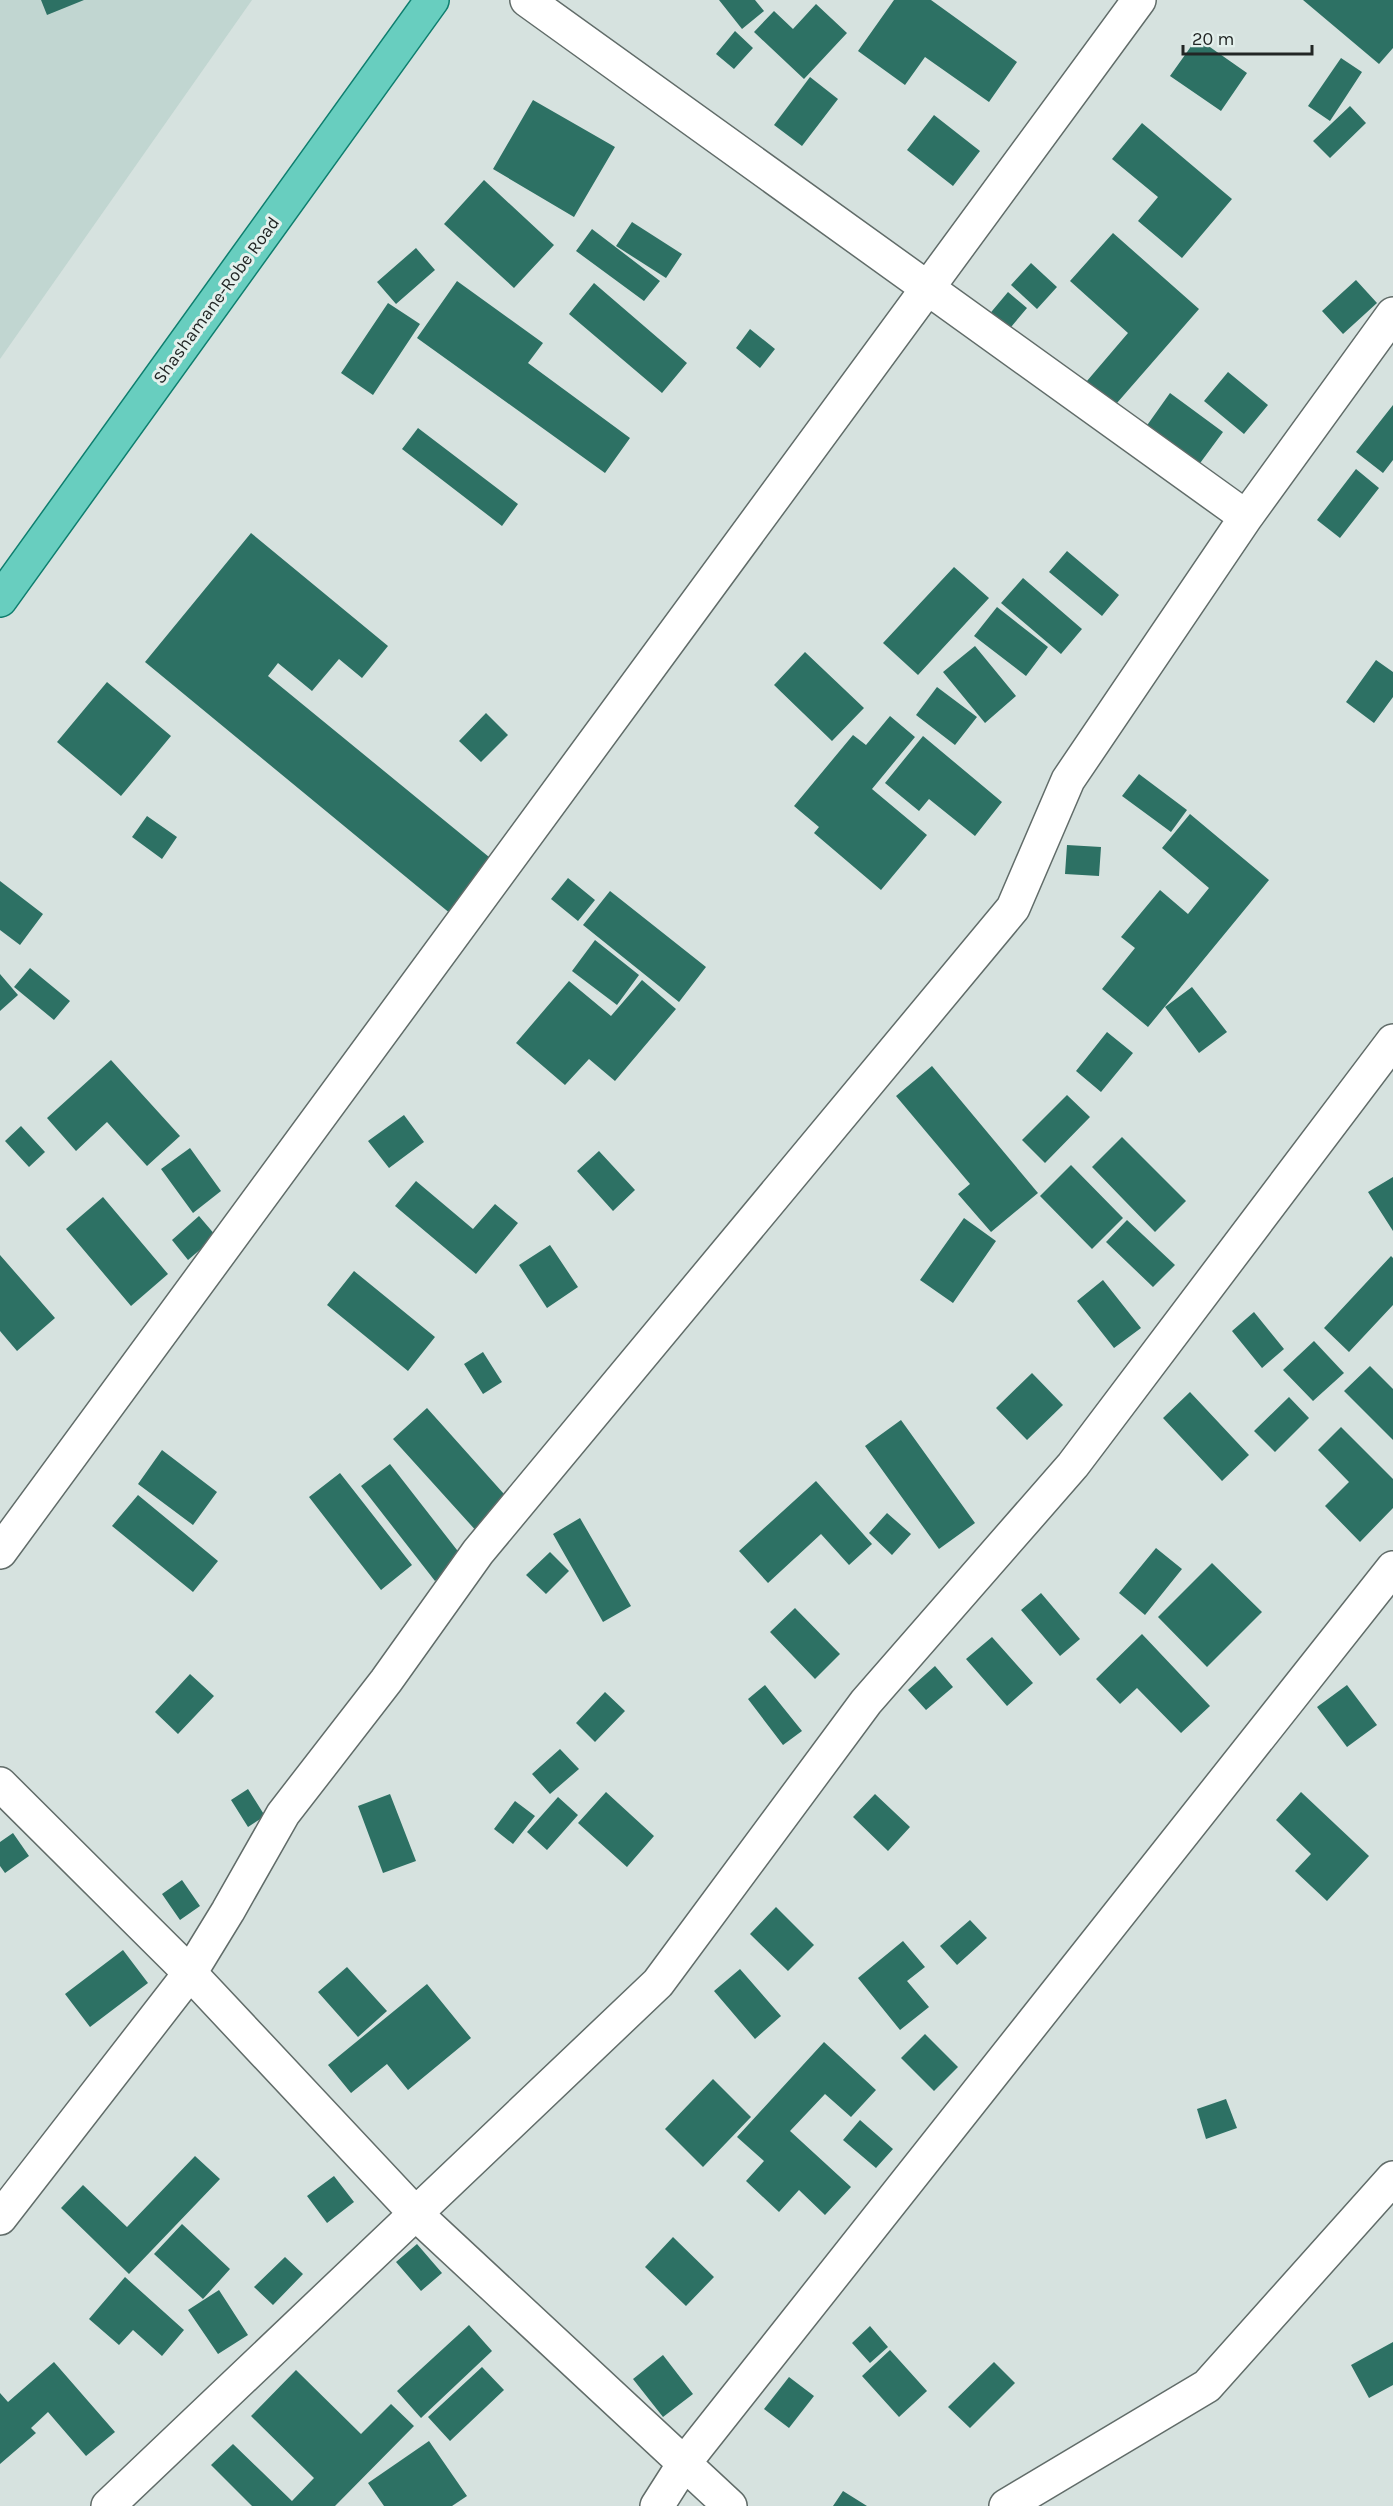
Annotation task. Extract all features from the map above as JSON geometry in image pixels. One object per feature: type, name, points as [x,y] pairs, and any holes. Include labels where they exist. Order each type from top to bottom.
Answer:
[{"type":"main road","name":"Shashamane-Robe Road","points":[[0,600],[432,0]]},
{"type":"street","points":[[527,0],[1246,517]]},
{"type":"street","points":[[0,1552],[1139,0]]},
{"type":"street","points":[[0,2218],[190,1973],[283,1814],[386,1682],[478,1552],[1013,908],[1068,780],[1246,517],[1393,314]]},
{"type":"street","points":[[108,2506],[658,1983],[866,1702],[1073,1466],[1393,1041]]},
{"type":"street","points":[[657,2506],[685,2462],[1393,1568]]},
{"type":"street","points":[[0,1785],[190,1973],[416,2214],[730,2506]]},
{"type":"street","points":[[1006,2506],[1207,2386],[1393,2178]]},
{"type":"shaded area","points":[[0,0],[252,0],[0,359]]},
{"type":"building","points":[[41,0],[84,0],[47,15]]},
{"type":"building","points":[[719,0],[755,0],[764,11],[742,29]]},
{"type":"building","points":[[894,0],[931,0],[1017,62],[989,102],[925,57],[905,85],[858,51]]},
{"type":"building","points":[[1303,0],[1393,0],[1393,48],[1379,64]]},
{"type":"building","points":[[816,4],[847,33],[804,79],[754,32],[774,11],[793,29]]},
{"type":"building","points":[[735,31],[753,48],[734,69],[716,54]]},
{"type":"building","points":[[1197,38],[1247,73],[1221,111],[1170,76]]},
{"type":"building","points":[[1341,58],[1362,72],[1330,121],[1308,106]]},
{"type":"building","points":[[810,77],[838,99],[802,146],[774,125]]},
{"type":"building","points":[[533,100],[615,147],[574,217],[493,169]]},
{"type":"building","points":[[1350,106],[1366,123],[1330,158],[1313,141]]},
{"type":"building","points":[[934,115],[980,151],[953,186],[907,150]]},
{"type":"building","points":[[1142,123],[1232,199],[1182,258],[1138,221],[1158,197],[1112,159]]},
{"type":"building","points":[[484,180],[554,245],[514,288],[444,224]]},
{"type":"building","points":[[632,222],[682,254],[666,278],[616,246]]},
{"type":"building","points":[[592,229],[660,281],[644,301],[576,251]]},
{"type":"building","points":[[1113,233],[1199,309],[1103,419],[1075,395],[1128,333],[1070,281]]},
{"type":"building","points":[[416,248],[435,270],[396,304],[377,282]]},
{"type":"building","points":[[1031,263],[1057,287],[1037,309],[1011,285]]},
{"type":"building","points":[[1356,280],[1377,303],[1343,334],[1322,311]]},
{"type":"building","points":[[457,281],[543,343],[528,363],[630,438],[605,473],[417,338]]},
{"type":"building","points":[[594,283],[687,363],[662,393],[569,314]]},
{"type":"building","points":[[1008,292],[1027,308],[1001,339],[982,323]]},
{"type":"building","points":[[388,303],[420,324],[373,395],[341,373]]},
{"type":"building","points":[[750,329],[775,349],[760,368],[736,348]]},
{"type":"building","points":[[1228,372],[1268,405],[1244,434],[1204,401]]},
{"type":"building","points":[[1170,393],[1223,432],[1195,470],[1143,431]]},
{"type":"building","points":[[1393,405],[1393,460],[1383,473],[1356,452]]},
{"type":"building","points":[[418,428],[518,504],[502,526],[402,449]]},
{"type":"building","points":[[1356,469],[1379,488],[1340,538],[1317,520]]},
{"type":"building","points":[[251,533],[388,646],[362,678],[339,659],[312,691],[278,663],[268,676],[500,866],[457,919],[145,662]]},
{"type":"building","points":[[1067,551],[1119,595],[1102,616],[1049,572]]},
{"type":"building","points":[[954,567],[989,598],[918,675],[883,643]]},
{"type":"building","points":[[1023,578],[1082,629],[1061,654],[1001,603]]},
{"type":"building","points":[[997,607],[1048,647],[1026,676],[974,636]]},
{"type":"building","points":[[975,646],[1016,696],[985,723],[943,672]]},
{"type":"building","points":[[805,652],[864,708],[832,741],[774,685]]},
{"type":"building","points":[[1376,660],[1393,672],[1393,697],[1374,723],[1346,702]]},
{"type":"building","points":[[107,682],[171,736],[121,796],[57,742]]},
{"type":"building","points":[[937,687],[977,717],[955,745],[916,715]]},
{"type":"building","points":[[486,713],[508,735],[481,762],[459,741]]},
{"type":"building","points":[[890,716],[915,737],[872,789],[927,835],[881,890],[814,833],[819,827],[794,806],[853,735],[866,745]]},
{"type":"building","points":[[923,736],[1002,802],[975,836],[929,799],[919,811],[885,783]]},
{"type":"building","points":[[1139,774],[1187,810],[1171,832],[1122,796]]},
{"type":"building","points":[[1190,814],[1269,880],[1148,1027],[1102,989],[1135,948],[1121,937],[1160,890],[1188,914],[1209,888],[1162,848]]},
{"type":"building","points":[[147,816],[177,837],[162,859],[132,837]]},
{"type":"building","points":[[1067,845],[1101,847],[1099,876],[1065,874]]},
{"type":"building","points":[[568,878],[595,900],[578,921],[551,899]]},
{"type":"building","points":[[0,881],[43,914],[20,945],[0,930]]},
{"type":"building","points":[[610,891],[706,967],[679,1002],[583,925]]},
{"type":"building","points":[[595,940],[639,975],[617,1005],[572,971]]},
{"type":"building","points":[[30,968],[70,1001],[54,1020],[14,987]]},
{"type":"building","points":[[0,974],[18,995],[0,1011]]},
{"type":"building","points":[[642,980],[676,1009],[615,1081],[589,1059],[565,1085],[516,1043],[569,981],[611,1016]]},
{"type":"building","points":[[1192,987],[1227,1032],[1199,1053],[1165,1007]]},
{"type":"building","points":[[1107,1032],[1133,1053],[1101,1092],[1076,1071]]},
{"type":"building","points":[[111,1060],[180,1136],[147,1166],[107,1122],[76,1151],[47,1118]]},
{"type":"building","points":[[932,1066],[1038,1193],[991,1232],[958,1194],[970,1184],[896,1096]]},
{"type":"building","points":[[1067,1095],[1090,1117],[1045,1163],[1022,1140]]},
{"type":"building","points":[[404,1115],[424,1142],[389,1168],[368,1141]]},
{"type":"building","points":[[21,1126],[45,1152],[29,1167],[5,1141]]},
{"type":"building","points":[[1122,1137],[1186,1201],[1155,1232],[1092,1167]]},
{"type":"building","points":[[190,1148],[221,1191],[193,1213],[161,1169]]},
{"type":"building","points":[[599,1151],[635,1190],[613,1211],[577,1171]]},
{"type":"building","points":[[1071,1165],[1123,1218],[1092,1249],[1040,1196]]},
{"type":"building","points":[[1393,1177],[1393,1231],[1368,1192]]},
{"type":"building","points":[[416,1181],[473,1229],[495,1204],[518,1223],[476,1274],[395,1206]]},
{"type":"building","points":[[103,1197],[168,1274],[131,1306],[66,1229]]},
{"type":"building","points":[[199,1216],[216,1236],[188,1260],[172,1240]]},
{"type":"building","points":[[964,1218],[996,1241],[953,1303],[920,1280]]},
{"type":"building","points":[[1127,1220],[1175,1265],[1153,1287],[1106,1242]]},
{"type":"building","points":[[550,1245],[578,1287],[547,1308],[519,1265]]},
{"type":"building","points":[[0,1255],[55,1318],[17,1351],[0,1331]]},
{"type":"building","points":[[1391,1256],[1393,1258],[1393,1305],[1349,1352],[1324,1328]]},
{"type":"building","points":[[354,1271],[435,1337],[408,1371],[327,1305]]},
{"type":"building","points":[[1103,1280],[1141,1328],[1114,1348],[1077,1301]]},
{"type":"building","points":[[1254,1312],[1284,1349],[1262,1368],[1232,1331]]},
{"type":"building","points":[[1314,1341],[1344,1373],[1313,1401],[1283,1370]]},
{"type":"building","points":[[483,1352],[502,1382],[483,1394],[464,1364]]},
{"type":"building","points":[[1370,1366],[1393,1389],[1393,1440],[1344,1391]]},
{"type":"building","points":[[1032,1373],[1063,1405],[1027,1440],[996,1408]]},
{"type":"building","points":[[1190,1392],[1249,1455],[1222,1481],[1163,1418]]},
{"type":"building","points":[[1289,1397],[1309,1418],[1275,1452],[1254,1431]]},
{"type":"building","points":[[427,1408],[513,1504],[479,1534],[393,1439]]},
{"type":"building","points":[[901,1420],[975,1523],[939,1549],[865,1446]]},
{"type":"building","points":[[1341,1427],[1393,1479],[1393,1508],[1360,1542],[1325,1506],[1349,1482],[1318,1450]]},
{"type":"building","points":[[162,1450],[217,1492],[193,1525],[138,1484]]},
{"type":"building","points":[[390,1464],[464,1559],[435,1581],[361,1486]]},
{"type":"building","points":[[340,1473],[412,1565],[381,1590],[309,1497]]},
{"type":"building","points":[[816,1481],[872,1544],[849,1565],[821,1534],[768,1583],[739,1551]]},
{"type":"building","points":[[138,1495],[218,1561],[193,1592],[112,1526]]},
{"type":"building","points":[[887,1513],[911,1534],[892,1555],[869,1533]]},
{"type":"building","points":[[580,1518],[631,1606],[603,1622],[553,1534]]},
{"type":"building","points":[[1156,1548],[1182,1569],[1145,1615],[1119,1593]]},
{"type":"building","points":[[550,1552],[569,1571],[546,1594],[526,1575]]},
{"type":"building","points":[[1212,1563],[1262,1612],[1207,1667],[1158,1617]]},
{"type":"building","points":[[1041,1593],[1080,1639],[1060,1656],[1021,1610]]},
{"type":"building","points":[[795,1608],[840,1654],[815,1679],[770,1632]]},
{"type":"building","points":[[1142,1634],[1210,1706],[1181,1733],[1137,1688],[1120,1704],[1096,1679]]},
{"type":"building","points":[[992,1637],[1033,1683],[1007,1706],[966,1659]]},
{"type":"building","points":[[935,1666],[953,1687],[926,1710],[908,1690]]},
{"type":"building","points":[[190,1674],[214,1696],[178,1734],[155,1712]]},
{"type":"building","points":[[765,1685],[802,1731],[783,1745],[748,1699]]},
{"type":"building","points":[[1347,1685],[1377,1725],[1347,1747],[1317,1707]]},
{"type":"building","points":[[605,1692],[625,1711],[595,1742],[576,1723]]},
{"type":"building","points":[[560,1749],[579,1769],[550,1794],[532,1774]]},
{"type":"building","points":[[248,1789],[265,1816],[248,1827],[231,1800]]},
{"type":"building","points":[[606,1792],[654,1836],[627,1867],[578,1823]]},
{"type":"building","points":[[1301,1792],[1369,1856],[1327,1901],[1295,1871],[1311,1854],[1276,1820]]},
{"type":"building","points":[[390,1794],[416,1861],[383,1873],[358,1806]]},
{"type":"building","points":[[875,1794],[910,1827],[888,1851],[853,1817]]},
{"type":"building","points":[[558,1797],[578,1815],[547,1850],[527,1832]]},
{"type":"building","points":[[515,1801],[535,1816],[513,1844],[494,1829]]},
{"type":"building","points":[[13,1833],[29,1856],[5,1873],[0,1866],[0,1842]]},
{"type":"building","points":[[182,1880],[200,1906],[180,1920],[162,1894]]},
{"type":"building","points":[[776,1907],[814,1945],[788,1971],[750,1934]]},
{"type":"building","points":[[970,1920],[987,1938],[957,1965],[940,1946]]},
{"type":"building","points":[[903,1941],[925,1967],[907,1981],[929,2007],[900,2030],[858,1978]]},
{"type":"building","points":[[123,1950],[148,1983],[90,2027],[65,1994]]},
{"type":"building","points":[[347,1967],[387,2011],[358,2037],[318,1992]]},
{"type":"building","points":[[740,1969],[781,2016],[755,2039],[714,1991]]},
{"type":"building","points":[[427,1984],[471,2038],[408,2090],[387,2064],[351,2093],[328,2065]]},
{"type":"building","points":[[925,2034],[958,2067],[934,2091],[901,2058]]},
{"type":"building","points":[[824,2042],[876,2090],[851,2117],[825,2094],[790,2131],[851,2187],[825,2215],[799,2190],[779,2212],[746,2181],[764,2161],[737,2137]]},
{"type":"building","points":[[713,2079],[751,2117],[703,2167],[665,2129]]},
{"type":"building","points":[[1226,2099],[1237,2128],[1206,2139],[1197,2109]]},
{"type":"building","points":[[860,2120],[893,2149],[876,2168],[843,2140]]},
{"type":"building","points":[[195,2156],[220,2179],[129,2274],[61,2208],[83,2185],[127,2227]]},
{"type":"building","points":[[334,2176],[354,2202],[327,2223],[307,2196]]},
{"type":"building","points":[[182,2224],[230,2269],[203,2299],[154,2254]]},
{"type":"building","points":[[673,2237],[714,2277],[686,2306],[645,2267]]},
{"type":"building","points":[[417,2244],[442,2273],[421,2291],[396,2262]]},
{"type":"building","points":[[285,2257],[303,2274],[273,2305],[254,2287]]},
{"type":"building","points":[[125,2277],[184,2330],[162,2356],[133,2330],[119,2345],[89,2319]]},
{"type":"building","points":[[219,2290],[248,2335],[218,2354],[188,2310]]},
{"type":"building","points":[[469,2325],[492,2351],[421,2418],[397,2391]]},
{"type":"building","points":[[870,2326],[888,2347],[870,2363],[852,2343]]},
{"type":"building","points":[[1393,2342],[1393,2385],[1369,2398],[1351,2365]]},
{"type":"building","points":[[890,2350],[927,2391],[899,2417],[862,2376]]},
{"type":"building","points":[[663,2355],[693,2394],[663,2417],[633,2379]]},
{"type":"building","points":[[54,2362],[115,2432],[86,2456],[48,2412],[31,2428],[36,2433],[0,2464],[0,2393],[8,2402]]},
{"type":"building","points":[[994,2362],[1015,2383],[970,2428],[948,2407]]},
{"type":"building","points":[[482,2367],[504,2390],[450,2441],[428,2417]]},
{"type":"building","points":[[296,2370],[361,2434],[391,2404],[414,2426],[335,2506],[252,2506],[211,2465],[233,2444],[292,2501],[314,2478],[251,2416]]},
{"type":"building","points":[[789,2377],[814,2396],[789,2428],[764,2409]]},
{"type":"building","points":[[429,2441],[467,2496],[452,2506],[384,2506],[368,2483]]},
{"type":"building","points":[[843,2491],[867,2506],[833,2506]]}]
